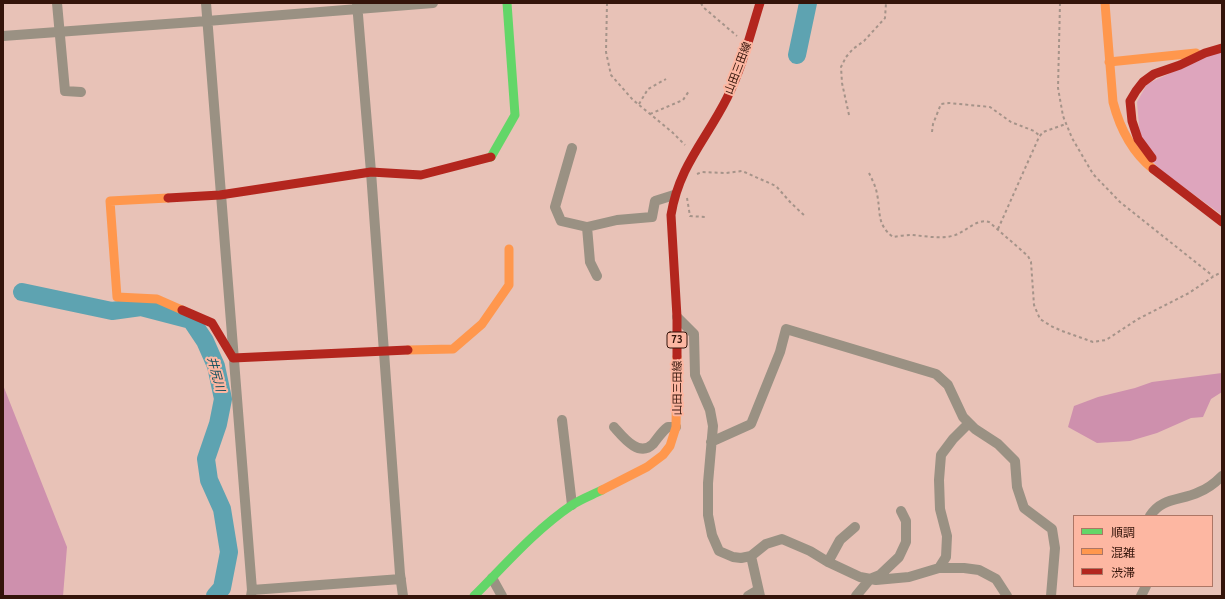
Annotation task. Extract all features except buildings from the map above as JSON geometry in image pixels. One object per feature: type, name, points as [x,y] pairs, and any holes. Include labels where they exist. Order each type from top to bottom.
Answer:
[{"type":"street","points":[[58,3],[65,91],[81,92]]},
{"type":"street","points":[[206,3],[251,593],[401,579]]},
{"type":"street","points":[[3,36],[207,21],[357,6],[433,3]]},
{"type":"street","points":[[233,358],[212,323],[157,299],[117,297],[110,201],[220,195],[371,172],[421,176],[490,158],[515,115],[507,3]]},
{"type":"street","name":"山田三田線","points":[[474,596],[544,527],[572,506],[658,460],[673,442],[676,426],[677,317],[671,215],[674,194],[693,155],[726,99],[736,78],[760,3]]},
{"type":"street","points":[[1105,3],[1113,102],[1117,118],[1124,134],[1142,160],[1222,222]]},
{"type":"street","points":[[357,6],[403,596]]},
{"type":"street","points":[[1181,191],[1167,177],[1138,139],[1132,121],[1130,101],[1143,82],[1154,74],[1180,65],[1205,53],[1222,48]]},
{"type":"street","points":[[1109,62],[1205,53]]},
{"type":"street","points":[[572,148],[555,207],[561,221],[587,227],[617,220],[652,217],[655,201],[674,194]]},
{"type":"street","points":[[587,227],[590,262],[597,276]]},
{"type":"street","points":[[233,358],[383,350],[454,349],[482,324],[509,285],[509,249]]},
{"type":"street","points":[[677,317],[694,334],[695,375],[710,410],[713,426],[708,483],[708,515],[712,535],[719,551],[732,557],[741,558],[751,556],[766,544],[782,539],[810,551],[828,562],[860,577],[876,580],[909,577],[939,568],[964,568],[978,570],[996,579],[1007,596]]},
{"type":"street","points":[[711,442],[751,424],[780,352],[786,329],[936,374],[948,385],[963,417],[975,429],[998,444],[1015,461],[1017,488],[1024,508],[1052,529],[1055,548],[1051,596]]},
{"type":"street","points":[[562,420],[572,506]]},
{"type":"street","points":[[939,568],[946,557],[948,536],[940,509],[939,480],[941,455],[953,439],[969,423]]},
{"type":"street","points":[[614,427],[629,442],[638,448],[646,448],[651,446],[668,427],[676,426]]},
{"type":"street","points":[[1151,515],[1160,504],[1199,492],[1222,476]]},
{"type":"street","points":[[856,596],[870,579],[880,575],[899,557],[906,542],[906,521],[901,511]]},
{"type":"street","points":[[828,562],[840,540],[855,527]]},
{"type":"street","points":[[748,596],[759,593],[751,556]]},
{"type":"street","points":[[492,578],[502,596]]},
{"type":"street","points":[[1141,596],[1146,587]]},
{"type":"path","points":[[607,3],[606,52],[611,75],[633,100],[639,104],[648,89],[666,79]]},
{"type":"path","points":[[701,3],[730,30],[741,39],[748,42]]},
{"type":"path","points":[[850,115],[842,83],[842,67],[846,57],[853,49],[864,41],[884,18],[886,3]]},
{"type":"path","points":[[1060,3],[1058,88],[1063,116],[1072,138],[1092,174],[1120,202],[1214,276]]},
{"type":"path","points":[[650,114],[683,100],[689,91]]},
{"type":"path","points":[[932,132],[933,124],[941,104],[949,103],[990,107],[1011,122],[1040,136]]},
{"type":"path","points":[[998,229],[1040,136],[1043,132],[1066,124]]},
{"type":"path","points":[[696,174],[702,172],[726,173],[742,171],[776,186],[806,217]]},
{"type":"path","points":[[869,173],[877,193],[880,220],[886,231],[893,237],[911,235],[933,237],[952,236],[984,220],[989,222],[1028,256],[1031,262],[1034,305],[1040,319],[1062,331],[1093,342],[1106,340],[1138,319],[1189,293],[1222,272]]},
{"type":"shaded area","points":[[1222,49],[1222,215],[1160,170],[1141,148],[1137,102],[1147,84]]},
{"type":"shaded area","points":[[1222,373],[1222,392],[1211,399],[1203,417],[1191,418],[1157,433],[1130,441],[1097,443],[1068,427],[1074,406],[1098,397],[1135,388],[1152,382]]},
{"type":"shaded area","points":[[3,385],[67,547],[63,596],[3,596]]},
{"type":"waterway","points":[[797,55],[808,3]]},
{"type":"waterway","name":"井尻川","points":[[22,292],[112,311],[141,307],[191,320],[205,341],[216,366],[223,399],[218,424],[206,459],[209,480],[222,509],[229,552],[222,588],[215,596]]},
{"type":"traffic: fast","points":[[491,157],[515,115],[507,3]]},
{"type":"traffic: fast","points":[[474,596],[545,525],[572,505],[602,490]]},
{"type":"traffic: slow","points":[[1105,3],[1113,102],[1123,131],[1139,155],[1153,169]]},
{"type":"traffic: slow","points":[[1109,62],[1196,53]]},
{"type":"traffic: slow","points":[[168,198],[110,201],[117,297],[157,299],[182,310]]},
{"type":"traffic: slow","points":[[408,350],[453,349],[482,324],[509,285],[509,249]]},
{"type":"traffic: slow","points":[[602,490],[647,467],[663,455],[670,446],[676,427],[677,357]]},
{"type":"traffic: jam","points":[[677,357],[677,317],[671,215],[680,182],[732,87],[760,3]]},
{"type":"traffic: jam","points":[[1152,158],[1138,139],[1132,121],[1130,101],[1136,91],[1143,82],[1154,74],[1180,65],[1205,53],[1222,48]]},
{"type":"traffic: jam","points":[[168,198],[220,195],[371,172],[421,175],[491,157]]},
{"type":"traffic: jam","points":[[1153,169],[1222,222]]},
{"type":"traffic: jam","points":[[182,310],[212,323],[233,358],[408,350]]}]
